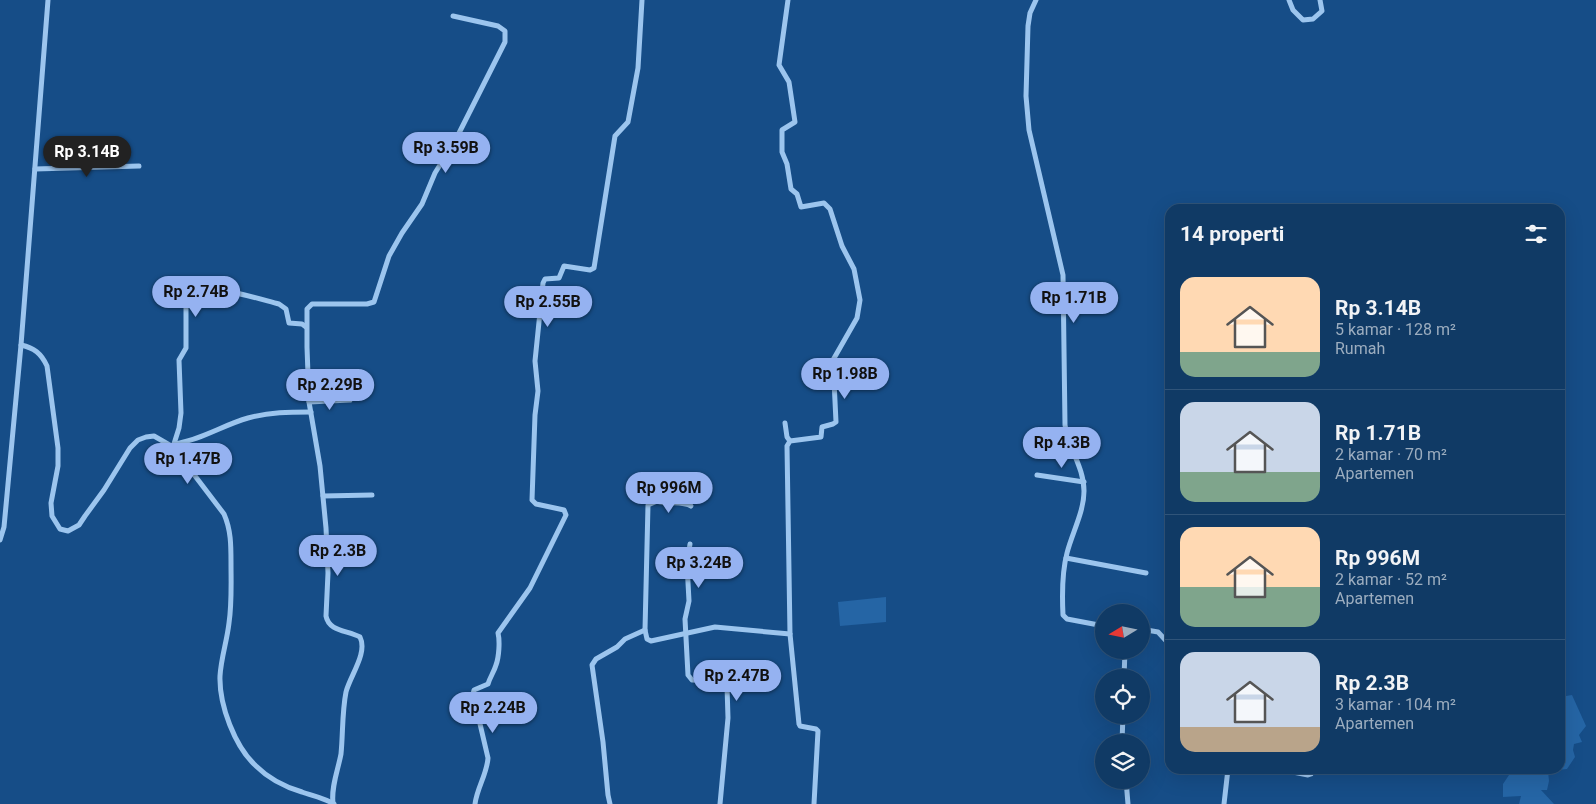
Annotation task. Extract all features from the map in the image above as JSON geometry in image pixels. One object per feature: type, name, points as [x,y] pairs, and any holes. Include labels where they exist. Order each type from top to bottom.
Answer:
[{"type":"street","points":[[0,540],[4,527],[21,345],[48,0]]},
{"type":"street","points":[[475,804],[477,792],[488,764],[488,758],[473,694],[474,690],[488,684],[496,665],[498,633],[530,588],[566,515],[564,510],[536,504],[532,500],[535,415],[538,391],[535,361],[543,283],[545,279],[559,278],[564,266],[590,270],[594,268],[615,136],[628,122],[636,84],[642,0]]},
{"type":"street","points":[[788,0],[779,65],[789,82],[795,122],[782,130],[782,153],[787,164],[791,189],[797,194],[801,207],[824,203],[830,209],[842,246],[854,269],[860,307],[857,318],[833,360],[836,422],[822,427],[821,438],[790,441]]},
{"type":"street","points":[[1036,0],[1030,13],[1028,26],[1027,114],[1062,275],[1066,435],[1084,482],[1082,508],[1066,558],[1064,616],[1067,619],[1095,624]]},
{"type":"street","points":[[1289,0],[1293,10],[1303,20],[1316,17],[1322,11],[1320,0]]},
{"type":"street","points":[[333,804],[332,795],[341,754],[346,692],[356,669],[362,643],[360,637],[334,628],[327,622],[328,573],[323,496],[309,402],[307,308],[309,304],[367,304],[374,302],[389,256],[422,204],[435,172],[456,139],[505,42],[504,31],[498,26],[453,16]]},
{"type":"street","points":[[35,169],[139,166]]},
{"type":"street","points":[[174,445],[181,413],[179,360],[186,348],[188,292],[195,289],[221,290],[279,304],[286,309],[289,323],[302,324],[306,327]]},
{"type":"street","points":[[21,345],[38,352],[43,357],[46,366],[58,448],[58,466],[51,503],[52,516],[60,529],[68,532],[79,525],[104,490],[130,448],[138,440],[154,436],[174,445],[224,514],[230,536],[232,595],[220,676],[224,705],[236,740],[246,755],[267,775],[285,786],[324,798],[333,804]]},
{"type":"street","points":[[309,402],[350,400]]},
{"type":"street","points":[[174,445],[217,431],[248,418],[278,412],[311,412]]},
{"type":"street","points":[[785,423],[786,434],[790,441]]},
{"type":"street","points":[[790,441],[787,446],[790,634],[799,724],[800,726],[818,731],[814,804]]},
{"type":"street","points":[[1037,475],[1084,482]]},
{"type":"street","points":[[657,501],[661,484],[699,479]]},
{"type":"street","points":[[323,496],[372,495]]},
{"type":"street","points":[[691,506],[688,504],[671,504],[657,501],[648,506],[645,630],[647,639],[651,641],[685,632],[720,627],[790,634]]},
{"type":"street","points":[[690,544],[687,564],[689,601],[685,632],[688,675],[690,679],[723,681],[727,686],[728,718],[720,804]]},
{"type":"street","points":[[1066,558],[1146,573]]},
{"type":"street","points":[[610,804],[592,665],[596,658],[617,647],[624,639],[645,630]]},
{"type":"street","points":[[1150,631],[1158,632],[1165,640]]},
{"type":"street","points":[[1224,804],[1227,774]]},
{"type":"street","points":[[1127,789],[1128,804]]},
{"type":"shaded area","points":[[886,597],[886,622],[840,626],[838,602]]},
{"type":"shaded area","points":[[1572,695],[1586,726],[1579,735],[1582,742],[1574,744],[1575,757],[1565,769],[1565,696]]},
{"type":"shaded area","points":[[1510,774],[1548,774],[1547,790],[1541,790],[1554,804],[1519,804],[1521,796],[1503,797],[1503,784]]}]
